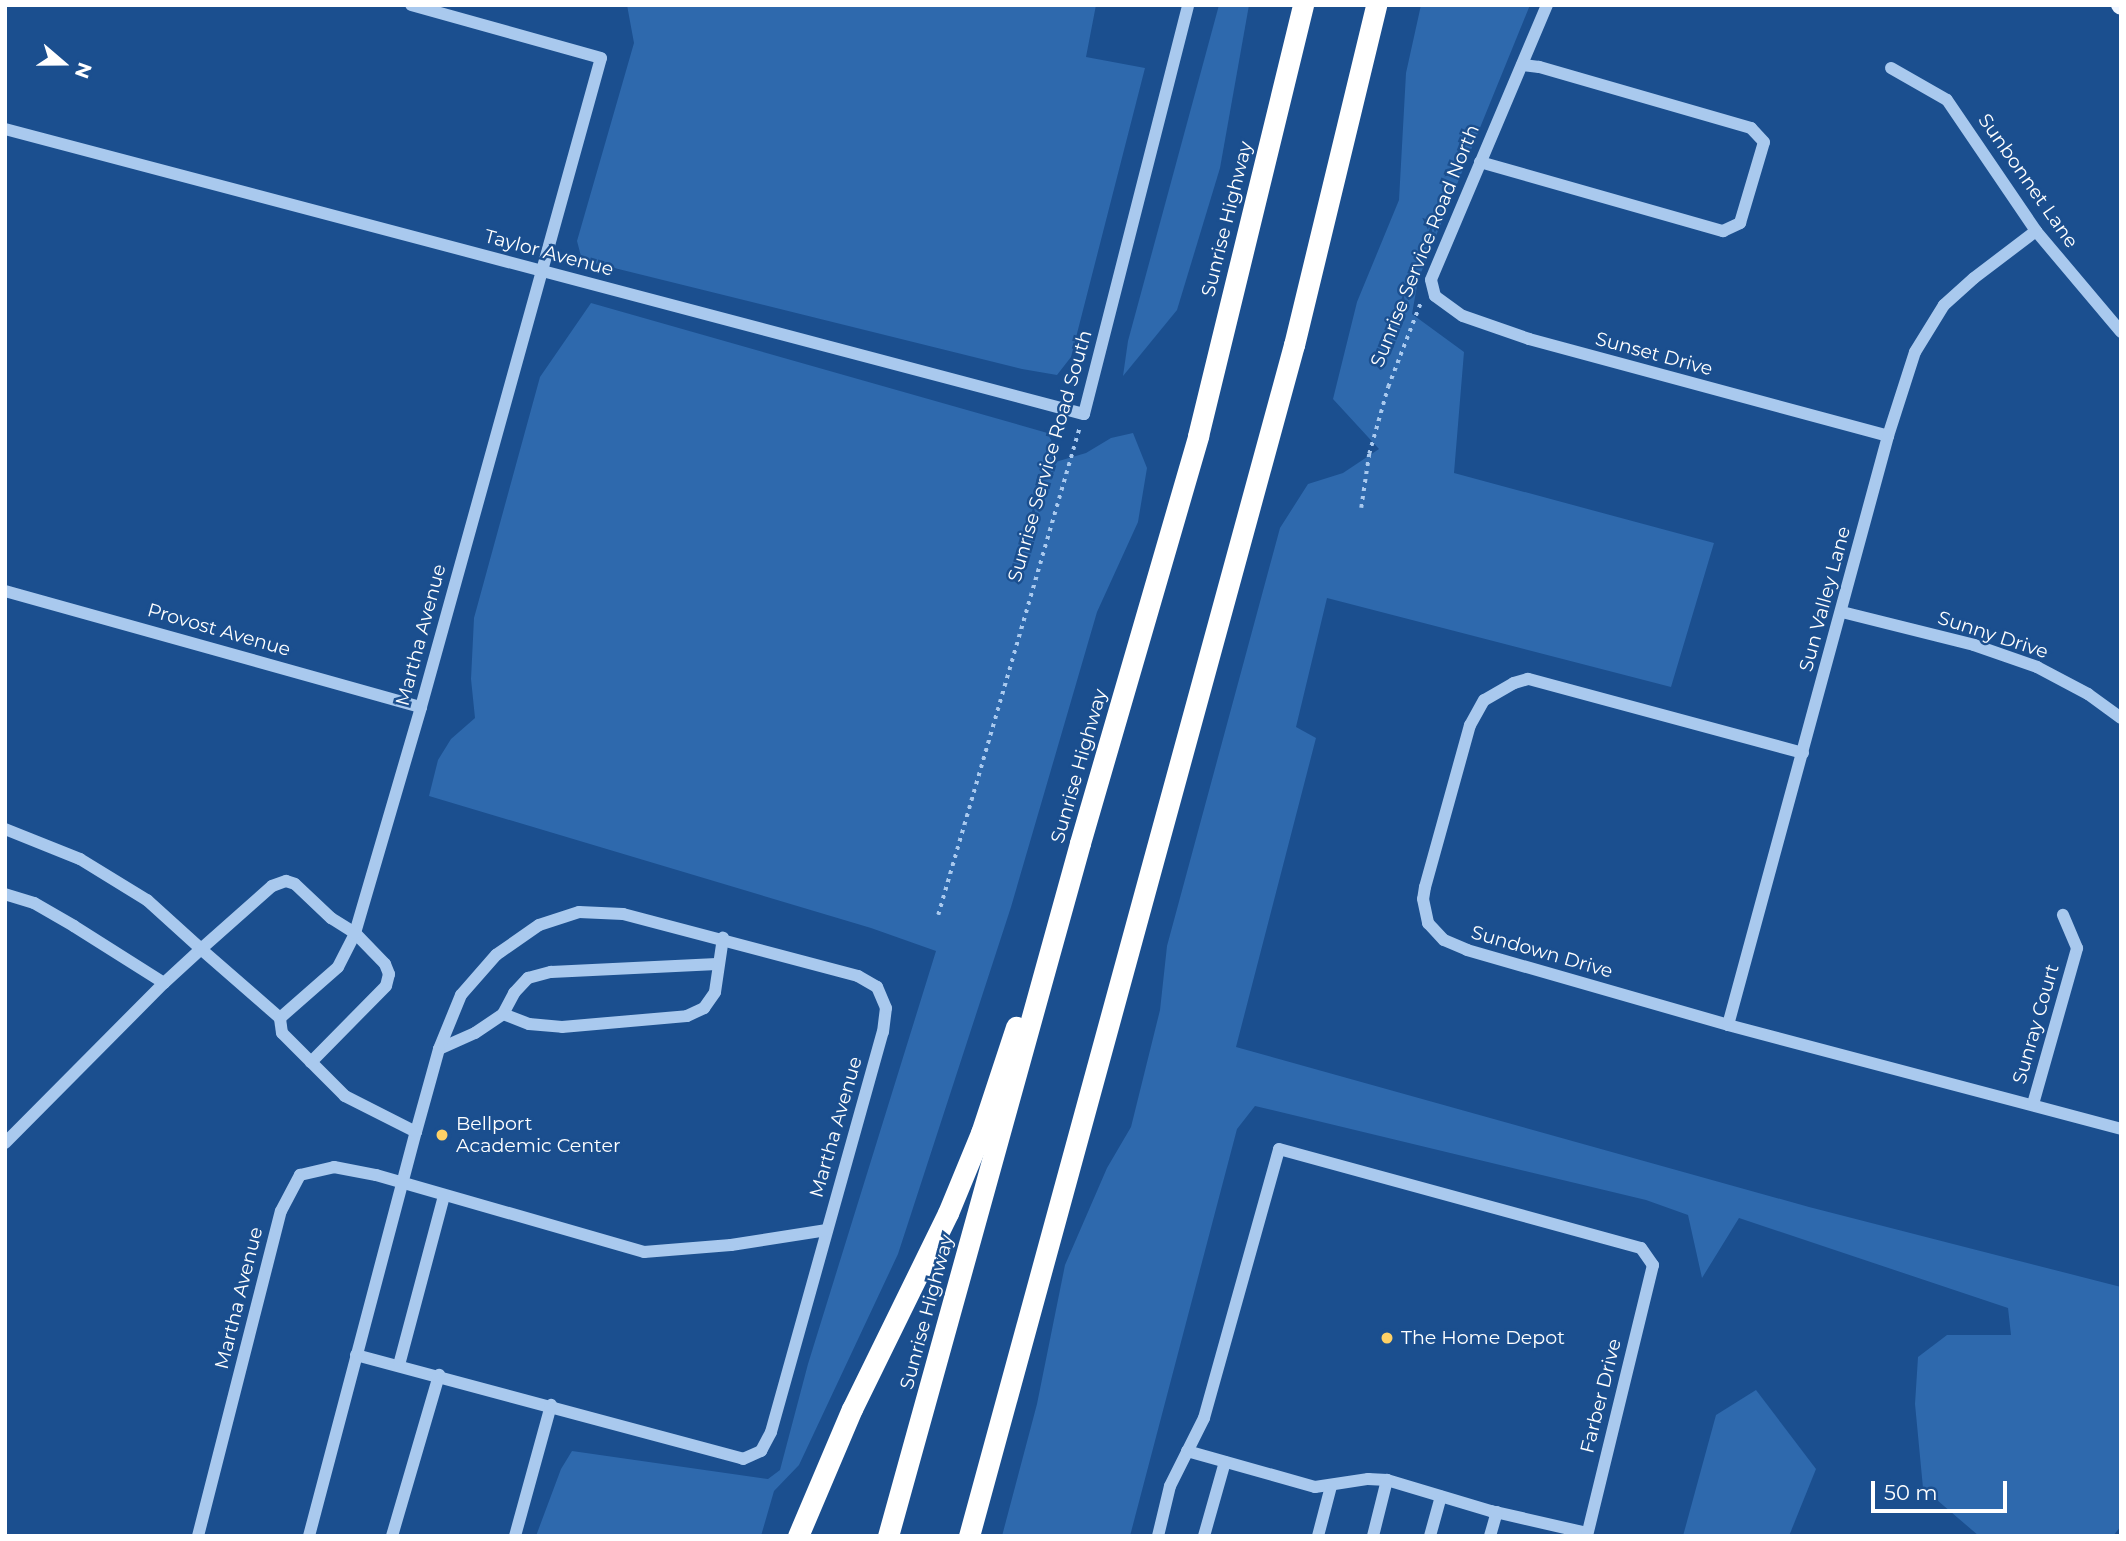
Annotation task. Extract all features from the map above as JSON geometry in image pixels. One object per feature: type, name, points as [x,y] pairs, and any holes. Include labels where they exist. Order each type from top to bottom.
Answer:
[{"type":"highway","name":"Sunrise Highway","points":[[888,1536],[1080,843],[1198,436],[1303,5]]},
{"type":"highway","points":[[969,1536],[1294,345],[1376,5]]},
{"type":"highway","points":[[798,1536],[852,1409],[967,1167],[1080,843]]},
{"type":"street","name":"Martha Avenue","points":[[280,1017],[338,967],[355,933],[421,707],[601,58],[411,5]]},
{"type":"street","name":"Sunrise Service Road South","points":[[1084,414],[1188,5]]},
{"type":"street","name":"Sunrise Service Road North","points":[[1431,280],[1547,5]]},
{"type":"street","points":[[1480,162],[1723,231],[1740,223],[1764,142],[1751,128],[1522,65]]},
{"type":"street","name":"Sunbonnet Lane","points":[[1891,68],[1947,100],[2036,232],[2121,332]]},
{"type":"street","name":"Taylor Avenue","points":[[5,129],[1084,414]]},
{"type":"street","name":"Sun Valley Lane","points":[[1728,1025],[1888,436],[1915,352],[1944,305],[1974,278],[2036,232]]},
{"type":"street","name":"Sunset Drive","points":[[1431,280],[1435,296],[1450,309],[1491,327],[1572,352],[1888,436]]},
{"type":"street","name":"Provost Avenue","points":[[5,591],[421,707]]},
{"type":"street","name":"Sunny Drive","points":[[1842,612],[1975,645],[2036,667],[2088,694],[2121,718]]},
{"type":"street","name":"Sundown Drive","points":[[1803,753],[1528,679],[1500,689],[1484,700],[1470,725],[1463,747],[1423,899],[1429,923],[1444,940],[1467,950],[1728,1025],[2121,1129]]},
{"type":"street","points":[[5,829],[80,859],[147,900],[280,1017],[282,1033],[345,1096],[416,1132]]},
{"type":"street","points":[[5,1143],[164,983],[272,886],[286,881],[295,884],[331,918],[355,933],[385,964],[390,974],[386,986],[311,1062]]},
{"type":"street","points":[[5,894],[34,903],[164,983]]},
{"type":"street","name":"Martha Avenue","points":[[309,1536],[356,1355],[439,1049],[461,995],[496,955],[539,925],[579,912],[623,914],[723,938],[858,976],[877,987],[886,1008],[883,1031],[771,1432],[761,1451],[743,1459],[551,1405],[356,1355]]},
{"type":"street","name":"Sunray Court","points":[[2033,1104],[2077,948],[2063,915]]},
{"type":"street","points":[[503,1014],[529,1024],[562,1027],[687,1016],[704,1008],[715,992],[723,938]]},
{"type":"street","points":[[439,1049],[475,1033],[503,1014],[514,993],[528,978],[551,972],[718,964]]},
{"type":"street","name":"Farber Drive","points":[[1187,1451],[1204,1418],[1279,1149],[1641,1248],[1653,1265],[1587,1535]]},
{"type":"street","name":"Martha Avenue","points":[[198,1536],[281,1211],[300,1175],[334,1167],[376,1175],[402,1184]]},
{"type":"street","points":[[402,1184],[644,1252],[731,1245],[827,1230]]},
{"type":"street","points":[[399,1365],[444,1196]]},
{"type":"street","points":[[392,1536],[439,1375]]},
{"type":"street","points":[[515,1536],[551,1405]]},
{"type":"street","points":[[1158,1536],[1170,1486],[1187,1451],[1315,1487],[1368,1479],[1387,1480],[1497,1512],[1544,1530],[1587,1535]]},
{"type":"street","points":[[1204,1536],[1225,1462]]},
{"type":"street","points":[[1373,1536],[1387,1480]]},
{"type":"street","points":[[1318,1536],[1331,1486]]},
{"type":"street","points":[[1430,1536],[1441,1496]]},
{"type":"street","points":[[1490,1536],[1497,1512]]},
{"type":"path","name":"Sunrise Service Road North","points":[[1361,508],[1368,454],[1388,387],[1431,280]]},
{"type":"path","name":"Sunrise Service Road South","points":[[938,915],[1084,414]]},
{"type":"shaded area","points":[[627,5],[1096,5],[1086,57],[1145,68],[1071,357],[1057,375],[1022,369],[582,260],[577,241],[634,43]]},
{"type":"shaded area","points":[[1219,5],[1249,5],[1220,168],[1177,310],[1123,376],[1128,341]]},
{"type":"shaded area","points":[[1421,5],[1530,5],[1418,280],[1412,314],[1464,352],[1454,473],[1714,543],[1671,687],[1327,598],[1296,727],[1316,738],[1236,1047],[1809,1207],[2121,1287],[2121,1526],[2113,1536],[1979,1536],[1923,1488],[1915,1404],[1918,1357],[1947,1335],[2011,1335],[2008,1308],[1739,1218],[1702,1278],[1688,1215],[1646,1200],[1255,1106],[1237,1129],[1130,1536],[1002,1536],[1037,1404],[1065,1265],[1107,1168],[1131,1127],[1160,1010],[1167,946],[1280,528],[1308,484],[1343,473],[1379,449],[1333,399],[1357,302],[1399,200],[1406,73]]},
{"type":"shaded area","points":[[591,303],[1051,434],[1052,463],[1086,453],[1111,438],[1133,433],[1147,468],[1138,522],[1097,612],[1011,907],[898,1254],[799,1465],[774,1491],[761,1536],[536,1536],[561,1469],[572,1451],[768,1479],[780,1470],[808,1364],[936,951],[871,928],[429,796],[438,760],[451,739],[475,718],[471,679],[474,618],[540,377]]},
{"type":"shaded area","points":[[1756,1390],[1816,1469],[1789,1536],[1683,1536],[1716,1415]]},
{"type":"place","name":"Bellport Academic Center","points":[[442,1135]]},
{"type":"place","name":"The Home Depot","points":[[1387,1338]]}]
